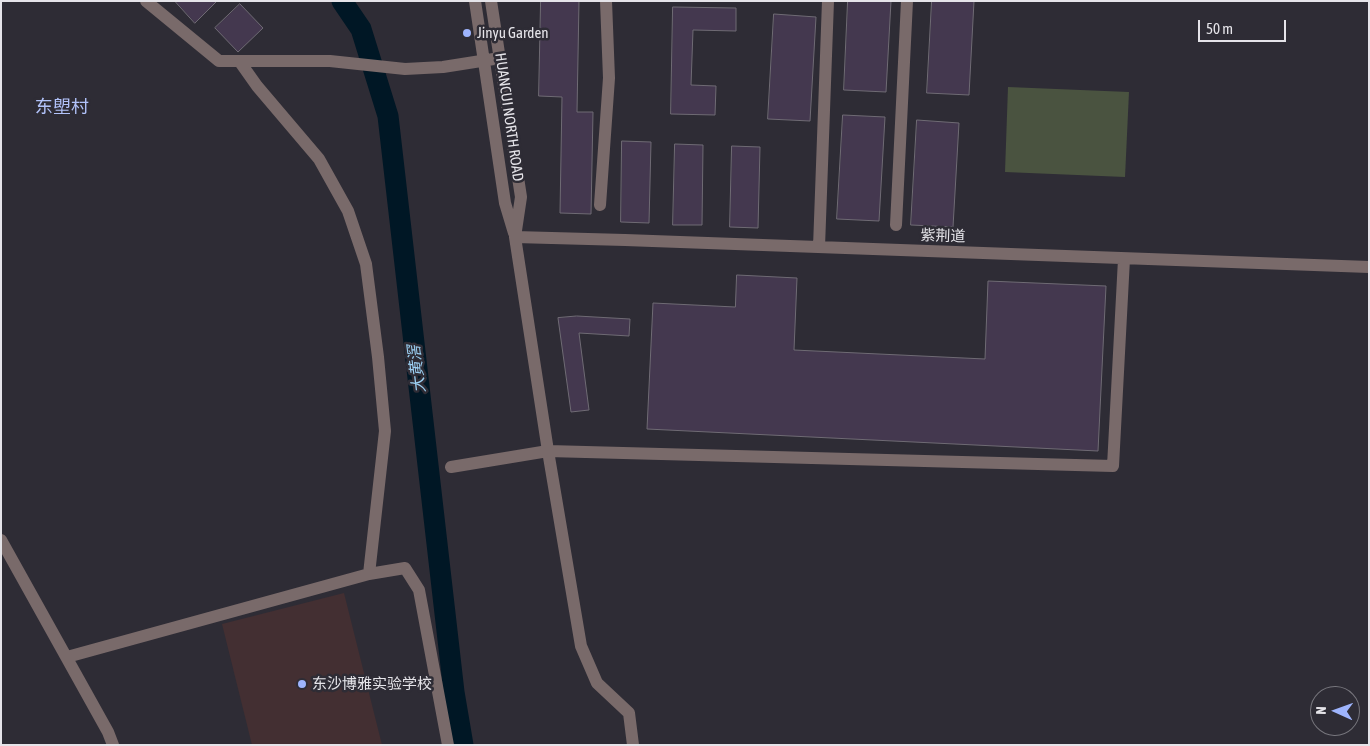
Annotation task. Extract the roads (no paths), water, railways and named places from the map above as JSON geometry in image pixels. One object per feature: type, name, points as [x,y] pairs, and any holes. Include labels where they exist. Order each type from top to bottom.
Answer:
[{"type":"street","points":[[146,1],[220,61],[330,61],[405,69],[443,67],[500,58]]},
{"type":"street","name":"HUANCUI NORTH ROAD","points":[[475,1],[505,203],[515,237]]},
{"type":"street","points":[[491,1],[521,197],[515,237],[548,451],[581,646],[597,683],[629,713],[633,745]]},
{"type":"street","points":[[600,205],[609,78],[606,1]]},
{"type":"street","points":[[819,247],[828,1]]},
{"type":"street","points":[[896,225],[907,1]]},
{"type":"street","points":[[240,62],[257,86],[319,159],[348,211],[366,264],[385,431],[369,574]]},
{"type":"street","name":"紫荆道","points":[[515,237],[1369,267]]},
{"type":"street","points":[[451,467],[548,451],[1113,466],[1124,259]]},
{"type":"street","points":[[1,540],[108,732],[113,745]]},
{"type":"street","points":[[67,657],[369,574],[405,568],[419,590],[448,745]]},
{"type":"waterway","name":"大黄滘","points":[[342,1],[361,29],[388,116],[454,692],[463,745]]},
{"type":"place","name":"Jinyu Garden","points":[[467,33]]},
{"type":"place","name":"东沙博雅实验学校","points":[[302,684]]},
{"type":"district","name":"东塱村","points":[[62,107]]}]
